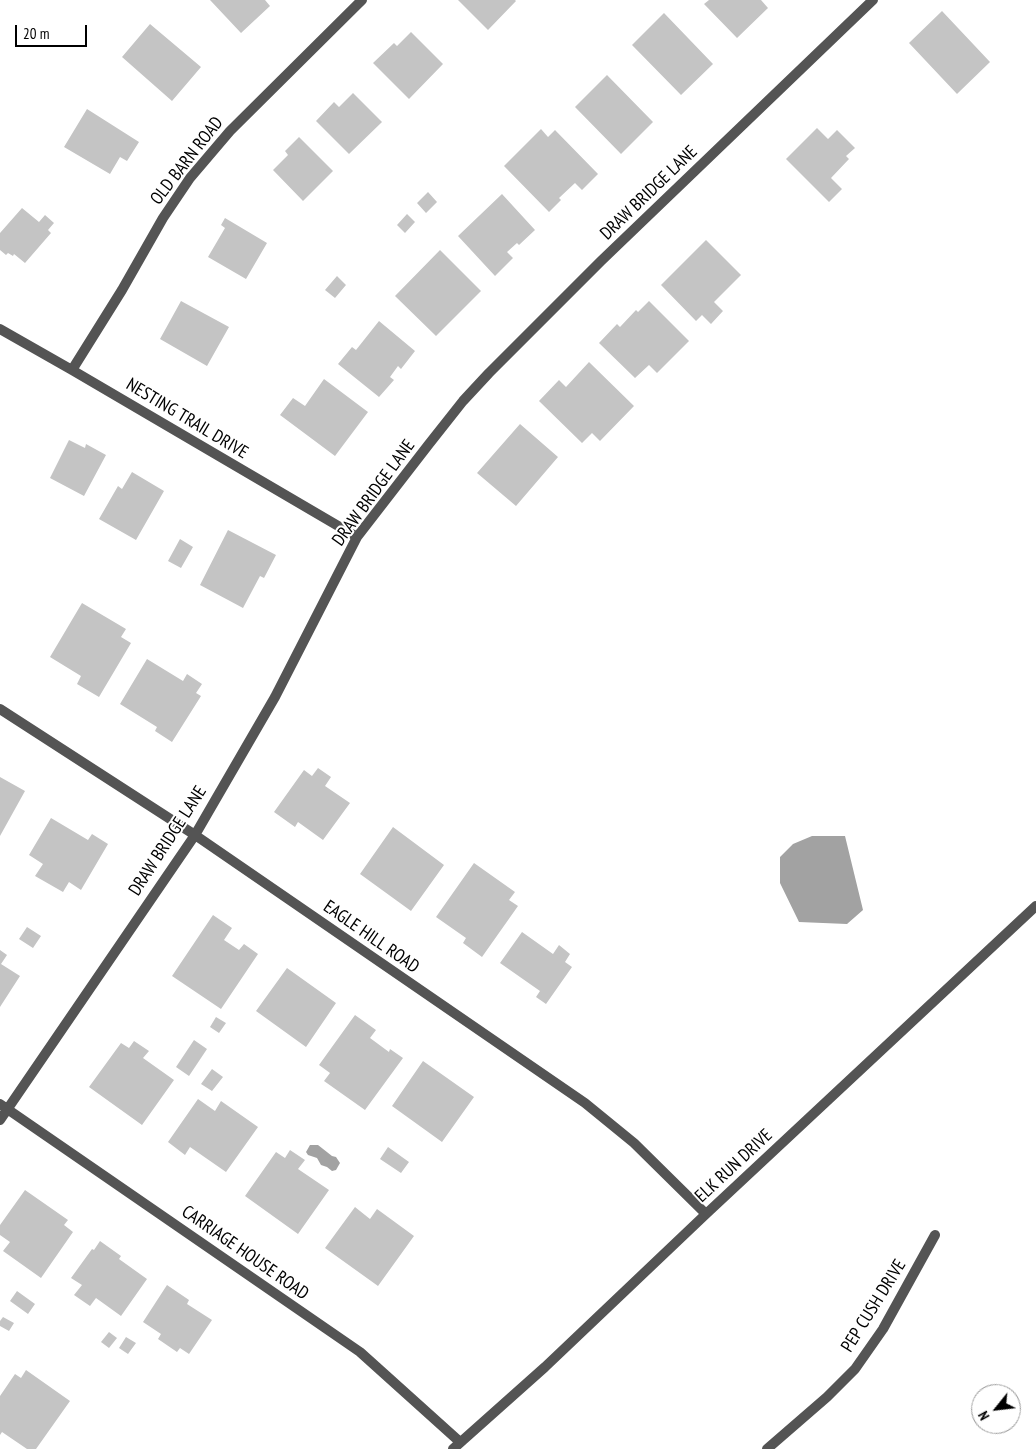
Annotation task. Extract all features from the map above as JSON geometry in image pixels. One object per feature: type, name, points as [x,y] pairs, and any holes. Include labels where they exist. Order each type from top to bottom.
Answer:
[{"type":"street","name":"OLD BARN ROAD","points":[[72,370],[122,290],[163,218],[190,178],[230,130],[362,0]]},
{"type":"street","name":"DRAW BRIDGE LANE","points":[[0,1120],[4,1106],[195,835],[275,697],[357,537],[440,430],[489,373],[601,261],[873,0]]},
{"type":"street","name":"NESTING TRAIL DRIVE","points":[[0,329],[357,537]]},
{"type":"street","name":"EAGLE HILL ROAD","points":[[0,709],[195,835],[585,1103],[634,1143],[706,1214]]},
{"type":"street","name":"ELK RUN DRIVE","points":[[456,1446],[546,1368],[706,1214],[1036,906]]},
{"type":"street","name":"CARRIAGE HOUSE ROAD","points":[[4,1106],[360,1352],[456,1446]]},
{"type":"street","name":"PEP CUSH DRIVE","points":[[767,1449],[827,1397],[855,1369],[884,1329],[935,1235]]},
{"type":"shaded area","points":[[812,836],[845,836],[863,910],[847,924],[799,922],[780,883],[780,857],[793,844]]},
{"type":"shaded area","points":[[310,1145],[318,1145],[336,1157],[340,1163],[336,1170],[332,1171],[321,1165],[317,1158],[308,1155],[306,1152]]},
{"type":"building","points":[[210,0],[265,0],[270,6],[241,33]]},
{"type":"building","points":[[458,0],[515,0],[516,1],[488,30]]},
{"type":"building","points":[[709,0],[761,0],[768,8],[737,38],[704,4]]},
{"type":"building","points":[[942,11],[990,62],[957,94],[909,43]]},
{"type":"building","points":[[664,13],[713,64],[681,95],[632,45]]},
{"type":"building","points":[[150,24],[201,67],[172,101],[122,57]]},
{"type":"building","points":[[411,32],[443,64],[409,99],[373,63],[394,43],[397,46]]},
{"type":"building","points":[[607,75],[653,122],[621,154],[575,107]]},
{"type":"building","points":[[353,93],[382,122],[349,154],[316,121],[334,102],[339,107]]},
{"type":"building","points":[[87,109],[139,142],[127,161],[120,157],[110,174],[64,147]]},
{"type":"building","points":[[817,128],[828,139],[837,130],[855,148],[846,156],[849,159],[831,178],[842,189],[829,202],[786,159]]},
{"type":"building","points":[[541,129],[548,137],[555,130],[598,174],[582,190],[575,183],[559,198],[561,200],[549,212],[504,166]]},
{"type":"building","points":[[299,137],[333,171],[303,201],[273,170],[288,155],[285,151]]},
{"type":"building","points":[[428,192],[437,202],[426,213],[417,203]]},
{"type":"building","points":[[502,194],[535,230],[519,245],[517,243],[507,252],[513,258],[495,276],[458,236]]},
{"type":"building","points":[[22,208],[39,222],[45,215],[54,223],[48,230],[51,233],[25,263],[14,254],[13,256],[8,253],[6,255],[0,250],[0,233]]},
{"type":"building","points":[[407,214],[415,222],[405,233],[397,225]]},
{"type":"building","points":[[225,218],[267,243],[246,279],[208,257],[225,228],[221,225]]},
{"type":"building","points":[[706,240],[741,275],[714,302],[723,311],[711,324],[702,315],[696,321],[661,285]]},
{"type":"building","points":[[440,250],[481,291],[436,336],[395,296]]},
{"type":"building","points":[[337,276],[346,285],[335,298],[325,290]]},
{"type":"building","points":[[181,301],[229,327],[207,366],[160,339]]},
{"type":"building","points":[[649,301],[689,341],[657,373],[649,365],[635,378],[599,343],[617,324],[620,327],[636,310],[638,312]]},
{"type":"building","points":[[379,321],[415,351],[401,369],[398,366],[390,377],[394,380],[379,397],[338,364],[352,347],[356,350]]},
{"type":"building","points":[[589,362],[634,406],[600,441],[592,433],[582,443],[539,401],[559,380],[566,387]]},
{"type":"building","points":[[324,379],[368,412],[335,456],[280,415],[293,398],[305,406]]},
{"type":"building","points":[[520,424],[558,457],[516,506],[477,473]]},
{"type":"building","points":[[69,440],[85,448],[86,444],[106,455],[84,496],[50,478]]},
{"type":"building","points":[[132,472],[164,491],[136,540],[99,519],[118,486],[122,489]]},
{"type":"building","points":[[228,530],[276,555],[264,578],[260,576],[243,608],[200,585]]},
{"type":"building","points":[[180,539],[193,547],[181,568],[168,561]]},
{"type":"building","points":[[82,603],[126,629],[121,637],[131,643],[99,697],[77,684],[81,676],[50,657]]},
{"type":"building","points":[[147,659],[183,681],[187,674],[202,684],[196,693],[201,696],[172,742],[155,731],[157,727],[120,704]]},
{"type":"building","points":[[318,768],[331,777],[325,786],[350,803],[323,840],[298,822],[295,827],[274,812],[304,770],[312,776]]},
{"type":"building","points":[[0,777],[25,791],[0,836]]},
{"type":"building","points":[[51,818],[88,840],[92,834],[108,844],[81,890],[69,882],[63,892],[35,876],[43,864],[29,855]]},
{"type":"building","points":[[393,827],[444,865],[411,911],[360,874]]},
{"type":"building","points":[[474,863],[515,892],[509,900],[518,906],[482,957],[463,943],[466,938],[436,917]]},
{"type":"building","points":[[213,915],[232,928],[224,940],[239,950],[244,944],[258,954],[221,1009],[172,976]]},
{"type":"building","points":[[27,927],[41,936],[33,948],[19,939]]},
{"type":"building","points":[[522,932],[553,954],[559,945],[570,954],[565,962],[572,967],[546,1004],[536,997],[540,991],[500,963]]},
{"type":"building","points":[[0,950],[7,955],[1,964],[20,976],[0,1007]]},
{"type":"building","points":[[287,968],[336,1003],[306,1047],[256,1011]]},
{"type":"building","points":[[355,1015],[376,1030],[370,1038],[389,1052],[390,1049],[403,1058],[365,1110],[324,1081],[330,1073],[319,1065]]},
{"type":"building","points":[[216,1017],[226,1023],[219,1033],[210,1027]]},
{"type":"building","points":[[194,1040],[207,1049],[189,1076],[176,1067]]},
{"type":"building","points":[[134,1041],[149,1051],[143,1058],[174,1080],[142,1125],[89,1087],[121,1043],[129,1048]]},
{"type":"building","points":[[423,1061],[474,1097],[442,1142],[392,1106]]},
{"type":"building","points":[[212,1069],[223,1077],[212,1091],[201,1084]]},
{"type":"building","points":[[198,1099],[215,1111],[221,1101],[258,1127],[226,1172],[190,1147],[185,1155],[168,1142]]},
{"type":"building","points":[[388,1147],[409,1162],[401,1173],[380,1159]]},
{"type":"building","points":[[290,1150],[305,1160],[298,1169],[329,1190],[298,1234],[245,1196],[276,1152],[285,1158]]},
{"type":"building","points":[[25,1190],[68,1220],[64,1225],[73,1232],[41,1278],[3,1251],[10,1242],[0,1235],[0,1225]]},
{"type":"building","points":[[355,1207],[370,1219],[377,1209],[414,1236],[378,1286],[325,1248]]},
{"type":"building","points":[[100,1241],[121,1256],[119,1259],[147,1279],[121,1316],[96,1298],[90,1306],[74,1295],[82,1285],[71,1278]]},
{"type":"building","points":[[167,1285],[189,1300],[187,1304],[212,1320],[189,1354],[180,1348],[177,1352],[158,1339],[161,1334],[143,1322]]},
{"type":"building","points":[[17,1291],[35,1304],[28,1314],[10,1301]]},
{"type":"building","points":[[3,1317],[14,1323],[9,1331],[0,1326],[0,1321]]},
{"type":"building","points":[[109,1332],[117,1338],[109,1348],[101,1342]]},
{"type":"building","points":[[126,1337],[136,1343],[128,1354],[119,1348]]},
{"type":"building","points":[[26,1370],[70,1401],[36,1449],[27,1449],[2,1432],[0,1435],[0,1396],[15,1374],[21,1378]]}]
